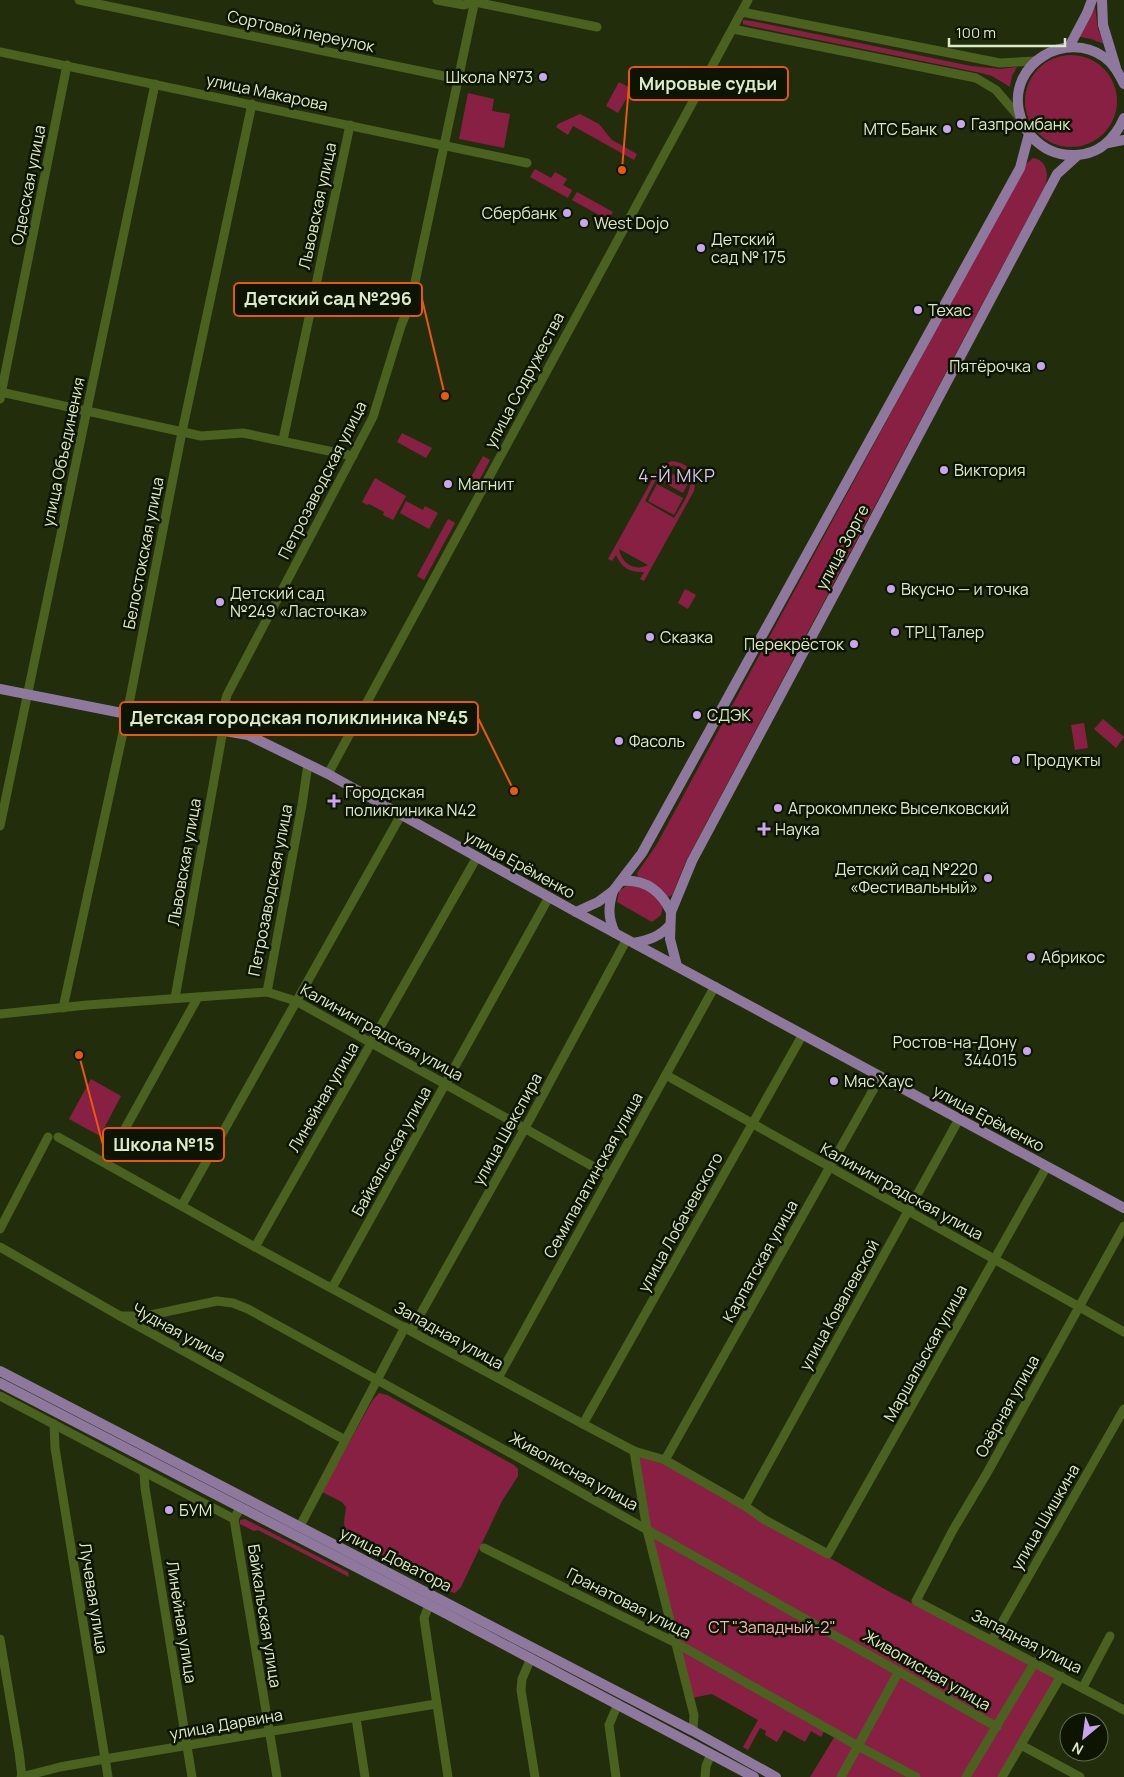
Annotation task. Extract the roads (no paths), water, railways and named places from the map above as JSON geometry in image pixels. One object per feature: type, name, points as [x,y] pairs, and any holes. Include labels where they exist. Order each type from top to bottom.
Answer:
[{"type":"main road","points":[[1068,47],[1092,0]]},
{"type":"main road","points":[[1102,0],[1104,25],[1118,71],[1124,84]]},
{"type":"main road","points":[[1118,71],[1104,57],[1087,49],[1068,47],[1056,49],[1035,61],[1025,73],[1019,88],[1018,104],[1021,120],[1029,134],[1038,144],[1051,151],[1064,155],[1078,156],[1093,152],[1107,144],[1124,140]]},
{"type":"main road","points":[[1107,144],[1118,132],[1124,118]]},
{"type":"main road","name":"улица Зорге","points":[[614,891],[642,854],[1020,168],[1029,134]]},
{"type":"main road","name":"улица Зорге","points":[[677,966],[670,939],[671,912],[692,861],[1048,190],[1057,174],[1078,156]]},
{"type":"main road","name":"улица Ерёменко","points":[[0,689],[248,735],[328,774],[549,898],[1124,1208]]},
{"type":"main road","points":[[622,881],[638,882],[654,888],[665,899],[671,912]]},
{"type":"main road","points":[[614,891],[610,902],[609,914],[615,933]]},
{"type":"main road","name":"улица Ерёменко","points":[[576,912],[598,902],[614,891]]},
{"type":"main road","points":[[630,941],[655,938],[670,926]]},
{"type":"main road","name":"улица Доватора","points":[[0,1371],[693,1731],[776,1777]]},
{"type":"main road","name":"улица Доватора","points":[[0,1383],[531,1658],[754,1777]]},
{"type":"street","name":"Сортовой переулок","points":[[79,0],[458,79]]},
{"type":"street","points":[[437,0],[464,5],[475,1],[597,26]]},
{"type":"street","name":"улица Содружества","points":[[328,774],[748,0]]},
{"type":"street","name":"Петрозаводская улица","points":[[220,730],[222,709],[232,687],[377,407],[401,326],[411,301],[475,1]]},
{"type":"street","points":[[742,12],[1000,63],[1035,61]]},
{"type":"street","points":[[733,28],[976,78],[996,90],[1021,120]]},
{"type":"street","name":"улица Макарова","points":[[0,52],[528,163]]},
{"type":"street","name":"Одесская улица","points":[[0,395],[67,65]]},
{"type":"street","name":"улица Объединения","points":[[0,826],[155,84]]},
{"type":"street","name":"Белостокская улица","points":[[63,1008],[127,714],[182,432],[252,104]]},
{"type":"street","name":"Львовская улица","points":[[282,440],[350,125]]},
{"type":"street","points":[[0,395],[87,411],[201,436],[243,433],[352,456]]},
{"type":"street","name":"Львовская улица","points":[[175,998],[220,730]]},
{"type":"street","name":"Петрозаводская улица","points":[[267,992],[308,764]]},
{"type":"street","points":[[182,1206],[401,815]]},
{"type":"street","name":"Линейная улица","points":[[255,1247],[477,857]]},
{"type":"street","name":"Байкальская улица","points":[[332,1288],[549,898]]},
{"type":"street","name":"улица Шекспира","points":[[300,1526],[377,1378],[408,1329],[525,1128],[630,941]]},
{"type":"street","name":"Семипалатинская улица","points":[[498,1378],[715,986]]},
{"type":"street","name":"Калининградская улица","points":[[0,1014],[175,998],[267,992],[296,1001],[610,1176]]},
{"type":"street","points":[[106,1163],[198,997]]},
{"type":"street","name":"улица Лобачевского","points":[[583,1424],[803,1034]]},
{"type":"street","name":"Калининградская улица","points":[[666,1075],[1124,1332]]},
{"type":"street","name":"Карпатская улица","points":[[665,1460],[881,1076]]},
{"type":"street","name":"улица Ковалевской","points":[[745,1506],[959,1119]]},
{"type":"street","name":"Западная улица","points":[[0,1229],[53,1137],[106,1163],[255,1247],[634,1451],[665,1460],[745,1506],[765,1520],[828,1554]]},
{"type":"street","name":"Маршальская улица","points":[[828,1554],[1047,1166]]},
{"type":"street","name":"Озёрная улица","points":[[916,1601],[953,1530],[987,1473],[1124,1226]]},
{"type":"street","name":"Чудная улица","points":[[0,1247],[120,1316],[345,1440]]},
{"type":"street","name":"Живописная улица","points":[[120,1316],[146,1316],[217,1302],[233,1303],[248,1309],[377,1378],[997,1727]]},
{"type":"street","points":[[0,1396],[234,1519],[240,1508]]},
{"type":"street","name":"улица Шишкина","points":[[992,1640],[1124,1409]]},
{"type":"street","name":"Лучевая улица","points":[[54,1424],[55,1448],[108,1777]]},
{"type":"street","points":[[634,1451],[647,1530],[694,1715],[693,1731]]},
{"type":"street","name":"Линейная улица","points":[[144,1472],[192,1777]]},
{"type":"street","name":"Байкальская улица","points":[[234,1519],[277,1777]]},
{"type":"street","name":"Гранатовая улица","points":[[484,1548],[676,1643],[916,1777]]},
{"type":"street","name":"Западная улица","points":[[916,1601],[1124,1710]]},
{"type":"street","points":[[429,1605],[424,1618],[448,1777]]},
{"type":"street","points":[[1082,1687],[1110,1636]]},
{"type":"street","points":[[0,1639],[22,1777]]},
{"type":"street","points":[[531,1658],[522,1679],[521,1690],[534,1777]]},
{"type":"street","points":[[966,1777],[1035,1662]]},
{"type":"street","points":[[841,1777],[899,1671]]},
{"type":"street","points":[[1002,1777],[1061,1676]]},
{"type":"street","name":"улица Дарвина","points":[[22,1777],[60,1767],[105,1759],[436,1704]]},
{"type":"street","points":[[616,1777],[609,1725],[618,1704]]},
{"type":"street","points":[[356,1718],[365,1777]]},
{"type":"street","points":[[1021,1745],[1080,1777]]},
{"type":"street","points":[[705,1777],[706,1766],[711,1754]]},
{"type":"place","name":"Школа №73","points":[[543,77]]},
{"type":"place","name":"Газпромбанк","points":[[961,124]]},
{"type":"place","name":"МТС Банк","points":[[947,129]]},
{"type":"place","name":"Мировые судьи","points":[[622,170]]},
{"type":"place","name":"Сбербанк","points":[[567,213]]},
{"type":"place","name":"West Dojo","points":[[584,223]]},
{"type":"place","name":"Детский сад № 175","points":[[701,248]]},
{"type":"place","name":"Техас","points":[[918,310]]},
{"type":"place","name":"Пятёрочка","points":[[1041,366]]},
{"type":"place","name":"Детский сад №296","points":[[445,396]]},
{"type":"place","name":"Виктория","points":[[944,470]]},
{"type":"place","name":"Магнит","points":[[448,484]]},
{"type":"place","name":"Вкусно — и точка","points":[[891,589]]},
{"type":"place","name":"Детский сад №249 «Ласточка»","points":[[220,602]]},
{"type":"place","name":"ТРЦ Талер","points":[[895,632]]},
{"type":"place","name":"Сказка","points":[[650,637]]},
{"type":"place","name":"Перекрёсток","points":[[854,644]]},
{"type":"place","name":"СДЭК","points":[[697,715]]},
{"type":"place","name":"Фасоль","points":[[619,741]]},
{"type":"place","name":"Продукты","points":[[1016,760]]},
{"type":"place","name":"Детская городская поликлиника №45","points":[[514,791]]},
{"type":"place","name":"Городская поликлиника N42","points":[[334,801]]},
{"type":"place","name":"Агрокомплекс Выселковский","points":[[778,808]]},
{"type":"place","name":"Наука","points":[[764,829]]},
{"type":"place","name":"Детский сад №220 «Фестивальный»","points":[[988,878]]},
{"type":"place","name":"Абрикос","points":[[1031,957]]},
{"type":"place","name":"Ростов-на-Дону 344015","points":[[1027,1051]]},
{"type":"place","name":"Школа №15","points":[[79,1055]]},
{"type":"place","name":"Мяс Хаус","points":[[834,1081]]},
{"type":"place","name":"БУМ","points":[[169,1510]]},
{"type":"district","name":"4-Й МКР","points":[[677,475]]},
{"type":"park label","name":"СТ \"Западный-2\"","points":[[772,1627]]}]
